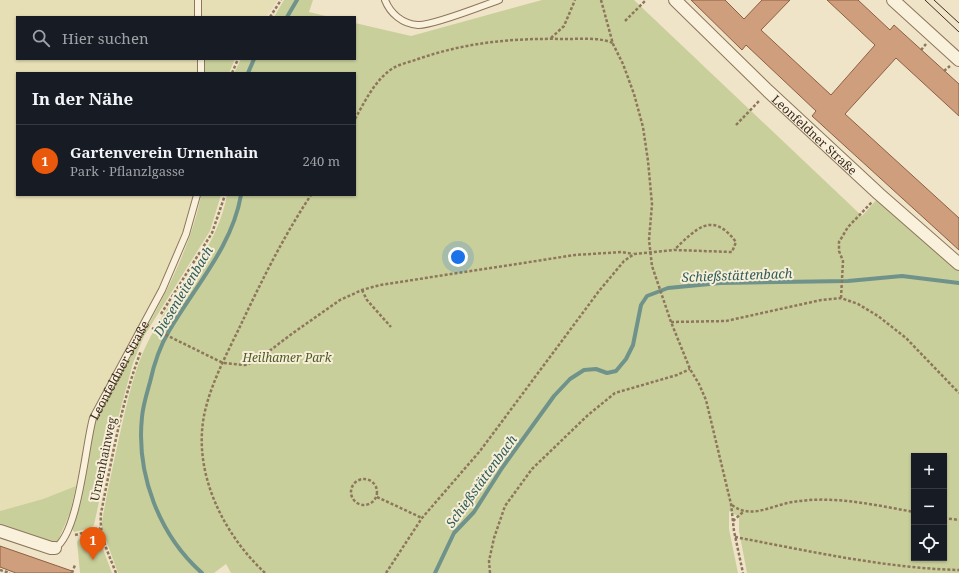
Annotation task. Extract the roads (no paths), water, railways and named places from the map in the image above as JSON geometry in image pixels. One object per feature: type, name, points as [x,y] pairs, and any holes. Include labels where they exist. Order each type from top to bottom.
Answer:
[{"type":"street","name":"Leonfeldner Straße","points":[[675,0],[768,91],[879,194],[959,264]]},
{"type":"street","points":[[893,0],[959,60]]},
{"type":"street","points":[[0,531],[51,548],[56,548]]},
{"type":"lane","points":[[198,0],[198,16]]},
{"type":"lane","points":[[385,0],[389,10],[399,19],[418,25],[430,23],[499,0]]},
{"type":"lane","points":[[201,60],[201,72]]},
{"type":"lane","name":"Leonfeldner Straße","points":[[56,548],[62,544],[66,536],[79,491],[88,436],[93,418],[100,401],[162,290],[186,234],[197,196]]},
{"type":"waterway","name":"Diesenleitenbach","points":[[288,16],[297,0]]},
{"type":"waterway","name":"Diesenleitenbach","points":[[248,72],[254,60]]},
{"type":"waterway","name":"Diesenleitenbach","points":[[202,573],[187,558],[174,541],[154,502],[147,481],[143,460],[141,439],[142,417],[153,369],[163,343],[179,314],[211,266],[230,232],[241,196]]},
{"type":"waterway","name":"Schießstättenbach","points":[[435,573],[454,533],[474,512],[502,468],[554,396],[570,379],[584,370],[596,369],[607,373],[616,371],[626,359],[633,345],[641,305],[647,296],[668,288],[720,283],[848,281],[902,276],[959,283]]},
{"type":"tram line","points":[[925,0],[959,32]]},
{"type":"tram line","points":[[934,0],[959,23]]},
{"type":"place","name":"Gartenverein Urnenhain","points":[[93,560]]},
{"type":"park label","name":"Heilhamer Park","points":[[287,357]]}]
